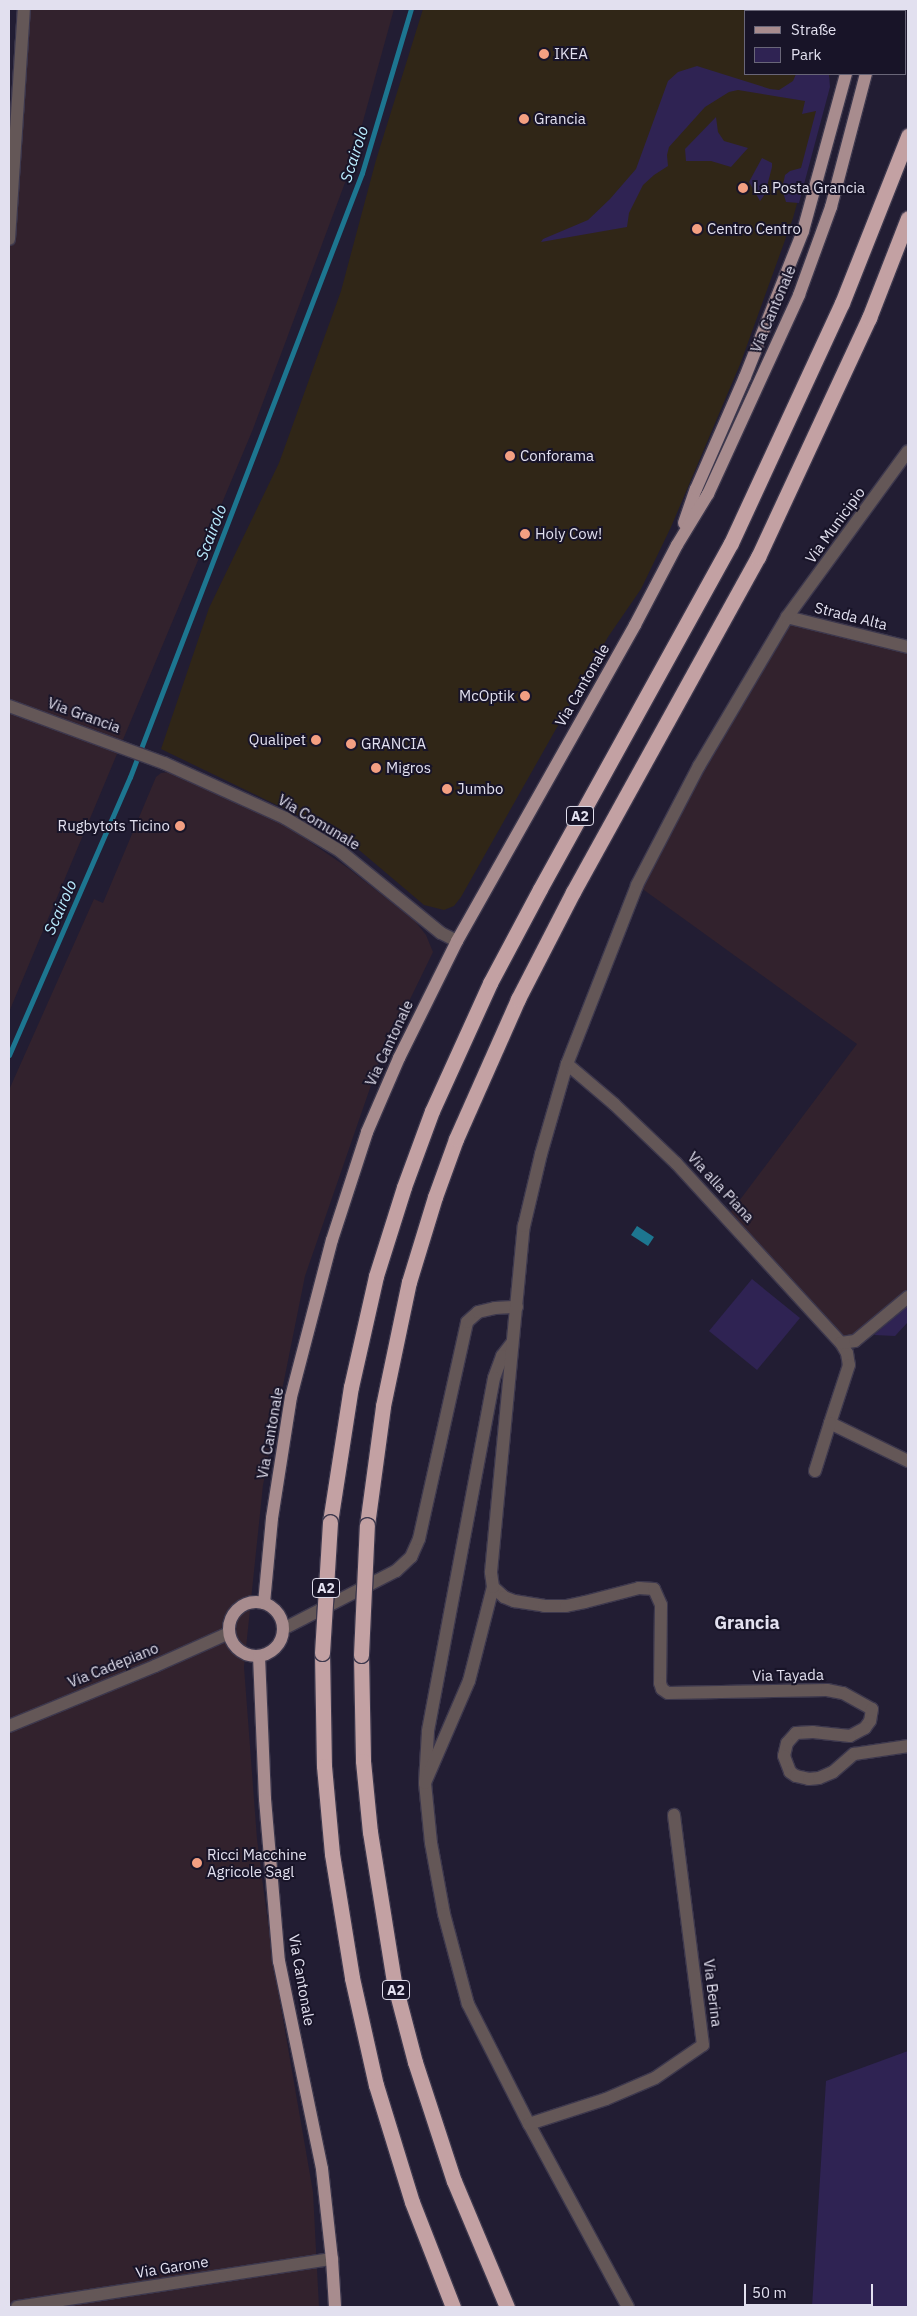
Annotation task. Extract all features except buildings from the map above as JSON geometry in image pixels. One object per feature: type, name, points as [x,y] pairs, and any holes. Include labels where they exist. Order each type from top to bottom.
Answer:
[{"type":"highway","name":"A2","points":[[453,2307],[412,2202],[376,2085],[352,1978],[332,1854],[324,1766],[322,1654],[330,1522],[351,1387],[376,1276],[404,1187],[432,1111],[490,983],[530,906],[731,543],[842,304],[908,136]]},
{"type":"highway","name":"A2","points":[[507,2307],[454,2181],[415,2062],[394,1982],[370,1832],[363,1761],[361,1656],[367,1525],[383,1406],[409,1282],[435,1196],[456,1139],[518,999],[572,892],[758,557],[869,318],[908,218]]},
{"type":"main road","name":"Via Cantonale","points":[[678,545],[696,489],[745,377],[803,231],[846,75]]},
{"type":"main road","name":"Via Cantonale","points":[[264,1603],[272,1518],[292,1397],[332,1240],[367,1132],[399,1058],[457,941],[708,494],[799,295],[831,207],[866,75]]},
{"type":"main road","points":[[264,1603],[278,1613],[283,1629],[278,1644],[267,1654],[259,1656],[243,1653],[231,1641],[229,1633],[233,1615],[239,1608],[247,1604],[264,1603]]},
{"type":"main road","name":"Via Cantonale","points":[[259,1656],[265,1799],[279,1961],[322,2169],[332,2259],[335,2307]]},
{"type":"street","points":[[9,239],[24,9]]},
{"type":"street","name":"Via Municipio","points":[[425,1783],[469,1681],[493,1587],[491,1572],[524,1226],[541,1154],[566,1064],[637,885],[699,766],[787,617],[908,452]]},
{"type":"street","name":"Strada Alta","points":[[787,617],[908,647]]},
{"type":"street","name":"Via Grancia","points":[[9,706],[148,756]]},
{"type":"street","name":"Via Comunale","points":[[148,756],[286,818],[340,851],[441,933],[457,941]]},
{"type":"street","name":"Via alla Piana","points":[[566,1064],[614,1104],[676,1163],[841,1343]]},
{"type":"street","points":[[815,1471],[849,1365],[847,1353],[841,1343],[855,1341],[908,1297]]},
{"type":"street","points":[[283,1629],[396,1571],[411,1556],[419,1539],[466,1322],[478,1312],[495,1308],[517,1307]]},
{"type":"street","points":[[513,1342],[502,1356],[494,1378],[428,1732],[425,1783],[431,1843],[444,1914],[468,2004],[529,2124],[628,2307]]},
{"type":"street","points":[[830,1423],[908,1461]]},
{"type":"street","name":"Via Tayada","points":[[493,1587],[504,1597],[514,1601],[544,1606],[566,1606],[650,1587],[657,1592],[661,1605],[660,1683],[664,1691],[672,1694],[827,1690],[843,1693],[872,1709],[870,1721],[857,1733],[850,1736],[804,1731],[791,1738],[787,1743],[784,1756],[790,1772],[796,1776],[809,1779],[819,1778],[833,1772],[854,1754],[908,1746]]},
{"type":"street","name":"Via Cadepiano","points":[[9,1726],[229,1633]]},
{"type":"street","name":"Via Berina","points":[[529,2124],[606,2099],[655,2078],[703,2045],[674,1815]]},
{"type":"street","name":"Via Garone","points":[[17,2307],[332,2259]]},
{"type":"shaded area","points":[[24,9],[394,9],[349,172],[253,429],[9,1012],[9,239]]},
{"type":"shaded area","points":[[423,9],[844,9],[744,10],[744,75],[830,75],[821,117],[793,218],[741,362],[671,527],[641,589],[608,637],[461,897],[454,906],[444,910],[424,905],[352,844],[161,749],[209,608],[279,463],[341,291],[376,160]]},
{"type":"shaded area","points":[[787,617],[908,647],[908,1297],[841,1343],[727,1217],[857,1044],[637,885]]},
{"type":"shaded area","points":[[169,772],[284,824],[348,868],[415,921],[426,935],[433,952],[378,1065],[305,1276],[263,1485],[244,1667],[257,1839],[264,1893],[275,1973],[313,2192],[319,2307],[9,2307],[9,1090],[94,899],[103,903],[156,777],[161,773]]},
{"type":"green space","points":[[697,66],[770,89],[779,90],[793,81],[796,75],[829,75],[830,87],[799,203],[786,202],[782,189],[785,175],[790,171],[801,168],[816,111],[802,114],[805,101],[738,90],[729,92],[705,107],[669,147],[667,155],[668,166],[643,185],[629,213],[627,227],[541,242],[543,239],[588,220],[610,199],[636,169],[668,81],[678,72]]},
{"type":"green space","points":[[716,117],[718,132],[724,141],[748,148],[731,167],[711,161],[686,161],[685,149]]},
{"type":"green space","points":[[762,158],[772,163],[772,167],[765,194],[760,201],[749,182]]},
{"type":"green space","points":[[752,1279],[800,1318],[757,1370],[709,1331]]},
{"type":"green space","points":[[908,1305],[908,1322],[895,1336],[874,1335]]},
{"type":"green space","points":[[908,2051],[908,2307],[812,2307],[826,2081]]},
{"type":"water","points":[[637,1226],[654,1237],[648,1246],[631,1235]]},
{"type":"waterway","name":"Scairolo","points":[[9,1055],[130,777],[362,173],[411,9]]},
{"type":"place","name":"IKEA","points":[[544,54]]},
{"type":"place","name":"Grancia","points":[[524,119]]},
{"type":"place","name":"La Posta Grancia","points":[[743,188]]},
{"type":"place","name":"Centro Centro","points":[[697,229]]},
{"type":"place","name":"Conforama","points":[[510,456]]},
{"type":"place","name":"Holy Cow!","points":[[525,534]]},
{"type":"place","name":"McOptik","points":[[525,696]]},
{"type":"place","name":"Qualipet","points":[[316,740]]},
{"type":"place","name":"GRANCIA","points":[[351,744]]},
{"type":"place","name":"Migros","points":[[376,768]]},
{"type":"place","name":"Jumbo","points":[[447,789]]},
{"type":"place","name":"Rugbytots Ticino","points":[[180,826]]},
{"type":"place","name":"Ricci Macchine Agricole Sagl","points":[[197,1863]]},
{"type":"district","name":"Grancia","points":[[747,1623]]}]
